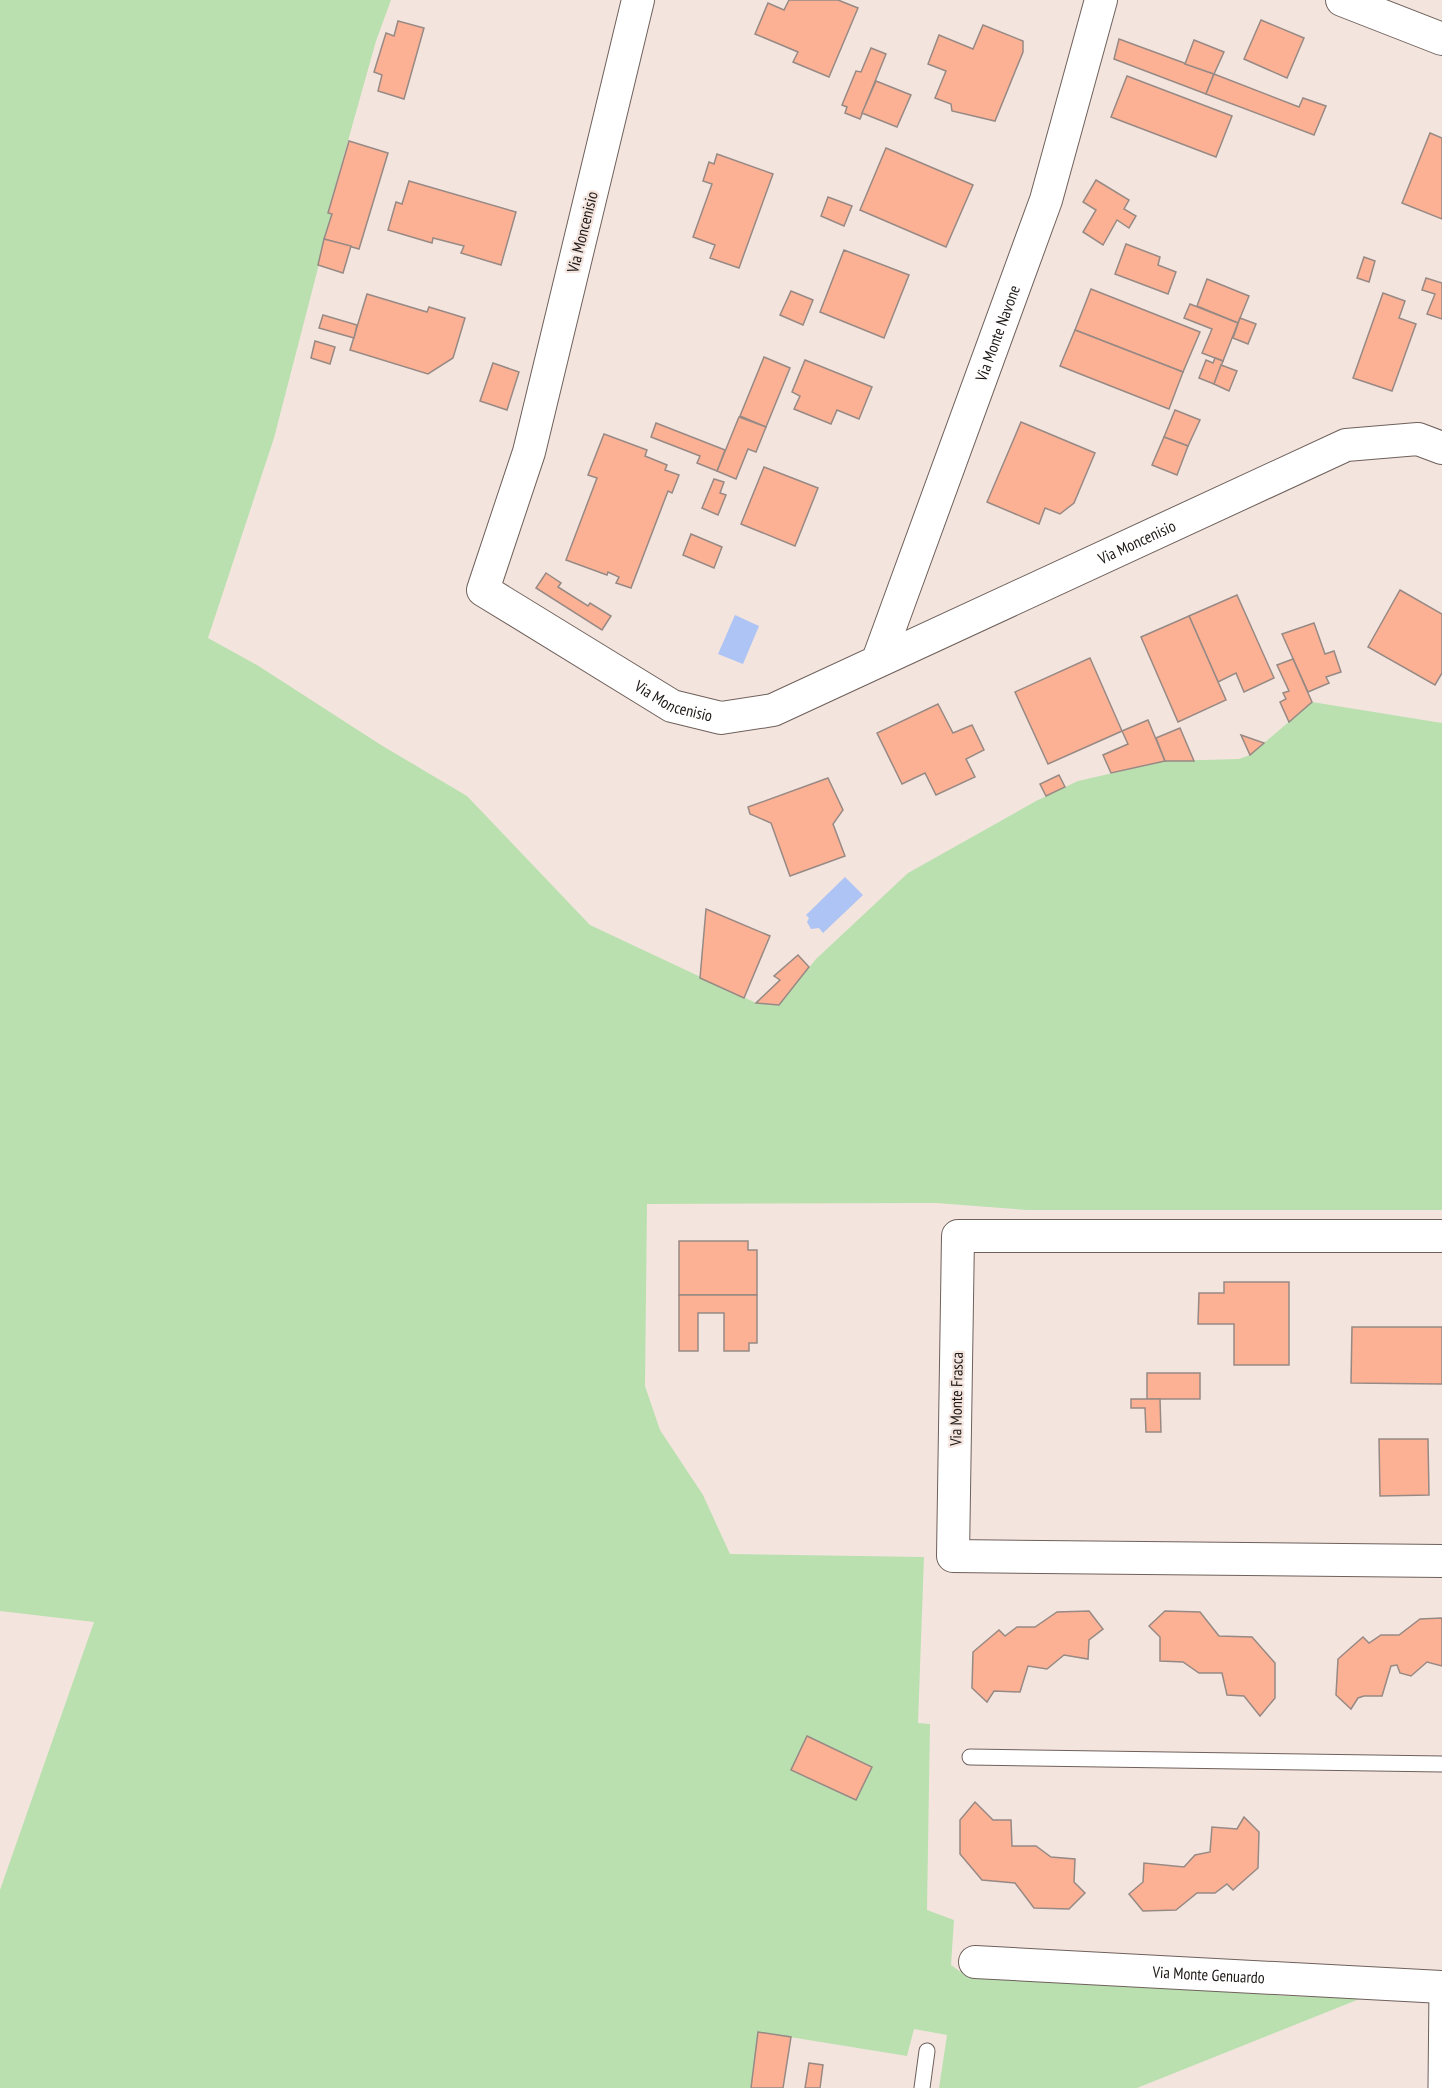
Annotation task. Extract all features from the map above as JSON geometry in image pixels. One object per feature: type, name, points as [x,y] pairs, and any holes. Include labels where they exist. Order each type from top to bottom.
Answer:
[{"type":"street","name":"Via Moncenisio","points":[[638,0],[529,452],[483,590],[672,706],[721,718],[773,710],[1346,445],[1418,439],[1442,448]]},
{"type":"street","name":"Via Monte Navone","points":[[878,660],[1046,200],[1101,0]]},
{"type":"street","points":[[1342,0],[1442,39]]},
{"type":"street","name":"Via Monte Frasca","points":[[1442,1236],[958,1236],[953,1556],[1442,1562]]},
{"type":"street","name":"Via Monte Genuardo","points":[[975,1962],[1440,1987]]},
{"type":"lane","points":[[970,1757],[1442,1764]]},
{"type":"lane","points":[[1436,2088],[1440,1987]]},
{"type":"lane","points":[[922,2088],[927,2051]]},
{"type":"green space","points":[[0,0],[391,0],[376,41],[328,212],[332,214],[274,438],[208,638],[257,665],[381,745],[467,796],[590,925],[756,1003],[779,1005],[816,959],[908,873],[1036,801],[1078,781],[1165,761],[1239,759],[1250,755],[1312,702],[1442,723],[1442,1210],[1027,1210],[936,1203],[647,1204],[645,1386],[660,1430],[703,1495],[730,1554],[924,1557],[918,1723],[930,1724],[927,1910],[954,1920],[951,1965],[965,1975],[1291,1996],[1362,1998],[1137,2088],[939,2088],[947,2035],[914,2029],[907,2056],[759,2032],[751,2088],[0,2088],[0,1890],[94,1622],[0,1611]]},
{"type":"water","points":[[735,615],[759,626],[743,664],[718,654]]},
{"type":"water","points":[[845,877],[863,895],[823,933],[819,928],[811,929],[807,922],[809,918],[806,915]]},
{"type":"building","points":[[789,0],[838,0],[858,8],[829,77],[793,62],[798,52],[755,34],[768,3],[784,10]]},
{"type":"building","points":[[1261,20],[1304,38],[1287,78],[1244,59]]},
{"type":"building","points":[[398,21],[424,28],[404,99],[378,91],[382,75],[374,72],[386,33],[394,36]]},
{"type":"building","points":[[983,25],[1023,41],[1023,52],[995,121],[952,111],[951,104],[935,98],[946,71],[928,64],[939,35],[973,49]]},
{"type":"building","points":[[1119,39],[1214,74],[1206,94],[1114,59]]},
{"type":"building","points":[[1194,40],[1224,52],[1214,74],[1185,64]]},
{"type":"building","points":[[871,48],[886,54],[860,119],[845,113],[847,107],[842,105],[856,71],[861,72]]},
{"type":"building","points":[[1214,74],[1299,107],[1303,98],[1326,106],[1314,135],[1206,94]]},
{"type":"building","points":[[1127,76],[1232,116],[1216,157],[1111,117]]},
{"type":"building","points":[[876,81],[911,95],[897,127],[862,113]]},
{"type":"building","points":[[1430,133],[1442,138],[1442,219],[1402,203]]},
{"type":"building","points":[[349,141],[388,153],[359,249],[324,239],[332,214],[328,213]]},
{"type":"building","points":[[886,148],[973,185],[946,247],[860,210]]},
{"type":"building","points":[[717,154],[773,174],[739,268],[710,258],[715,245],[693,237],[712,184],[703,181],[709,162],[714,164]]},
{"type":"building","points":[[1096,180],[1129,200],[1124,209],[1136,216],[1129,228],[1117,220],[1103,245],[1083,232],[1096,210],[1083,202]]},
{"type":"building","points":[[409,181],[516,212],[501,265],[461,253],[464,246],[433,238],[432,243],[388,230],[396,202],[402,204]]},
{"type":"building","points":[[828,197],[852,206],[844,226],[821,216]]},
{"type":"building","points":[[324,239],[351,246],[343,273],[318,265]]},
{"type":"building","points":[[1126,244],[1160,257],[1158,265],[1176,272],[1168,294],[1115,274]]},
{"type":"building","points":[[844,250],[909,275],[884,338],[820,312]]},
{"type":"building","points":[[1364,257],[1375,261],[1369,282],[1357,278]]},
{"type":"building","points":[[1426,278],[1442,283],[1442,319],[1427,314],[1435,294],[1422,290]]},
{"type":"building","points":[[1207,279],[1249,296],[1238,323],[1197,306]]},
{"type":"building","points":[[1091,289],[1200,332],[1183,372],[1075,330]]},
{"type":"building","points":[[791,291],[813,300],[803,325],[780,315]]},
{"type":"building","points":[[1383,293],[1405,301],[1399,318],[1416,324],[1392,391],[1353,378]]},
{"type":"building","points":[[367,294],[427,312],[429,307],[465,318],[453,358],[428,374],[350,350]]},
{"type":"building","points":[[1190,304],[1238,323],[1223,361],[1202,353],[1212,329],[1184,318]]},
{"type":"building","points":[[323,315],[357,325],[354,338],[319,328]]},
{"type":"building","points":[[1240,318],[1256,324],[1248,344],[1233,338]]},
{"type":"building","points":[[1075,330],[1183,372],[1169,409],[1060,366]]},
{"type":"building","points":[[315,341],[335,347],[330,364],[311,358]]},
{"type":"building","points":[[764,357],[790,368],[766,427],[740,416]]},
{"type":"building","points":[[1215,358],[1223,361],[1214,384],[1199,378],[1206,360],[1213,363]]},
{"type":"building","points":[[805,360],[872,387],[859,419],[837,410],[831,424],[794,409],[800,396],[792,392]]},
{"type":"building","points":[[493,363],[519,372],[507,410],[480,401]]},
{"type":"building","points":[[1221,365],[1237,371],[1229,391],[1214,384]]},
{"type":"building","points":[[1175,410],[1200,420],[1188,446],[1164,437]]},
{"type":"building","points":[[739,417],[766,427],[756,452],[748,449],[736,479],[717,471]]},
{"type":"building","points":[[1021,422],[1095,453],[1074,503],[1060,514],[1045,508],[1039,524],[987,502]]},
{"type":"building","points":[[656,423],[725,450],[717,471],[697,463],[700,456],[651,437]]},
{"type":"building","points":[[604,434],[647,450],[645,456],[667,465],[665,470],[679,475],[672,493],[668,491],[631,588],[616,583],[619,577],[608,572],[607,575],[566,560],[597,478],[588,475]]},
{"type":"building","points":[[1164,437],[1188,446],[1177,475],[1152,465]]},
{"type":"building","points":[[764,467],[818,488],[795,546],[741,524]]},
{"type":"building","points":[[714,479],[724,482],[720,493],[726,495],[718,515],[702,508]]},
{"type":"building","points":[[691,534],[722,547],[714,568],[683,555]]},
{"type":"building","points":[[546,573],[561,583],[558,587],[588,606],[590,603],[611,616],[602,630],[536,588]]},
{"type":"building","points":[[1400,590],[1442,614],[1442,673],[1435,685],[1368,647]]},
{"type":"building","points":[[1237,595],[1274,678],[1244,692],[1236,673],[1218,682],[1189,616]]},
{"type":"building","points":[[1189,616],[1226,700],[1178,722],[1141,637]]},
{"type":"building","points":[[1314,623],[1325,654],[1334,651],[1341,672],[1326,677],[1329,683],[1308,692],[1282,634]]},
{"type":"building","points":[[1090,658],[1122,731],[1048,764],[1015,692]]},
{"type":"building","points":[[1293,659],[1312,702],[1289,722],[1280,702],[1286,699],[1283,693],[1289,691],[1277,665]]},
{"type":"building","points":[[938,704],[953,733],[972,725],[984,750],[966,759],[975,777],[936,795],[925,773],[902,784],[877,733]]},
{"type":"building","points":[[1148,720],[1165,761],[1111,773],[1103,755],[1128,744],[1122,731]]},
{"type":"building","points":[[1180,728],[1194,761],[1165,761],[1156,738]]},
{"type":"building","points":[[1241,735],[1264,743],[1250,755]]},
{"type":"building","points":[[1059,775],[1065,787],[1046,796],[1040,784]]},
{"type":"building","points":[[828,778],[843,810],[833,824],[845,856],[790,876],[771,823],[750,814],[748,807]]},
{"type":"building","points":[[706,909],[770,936],[744,998],[700,978]]},
{"type":"building","points":[[798,955],[809,967],[779,1005],[756,1003],[780,980],[774,976]]},
{"type":"building","points":[[679,1241],[748,1241],[748,1250],[757,1250],[757,1295],[679,1295]]},
{"type":"building","points":[[1224,1282],[1289,1282],[1289,1365],[1234,1365],[1234,1324],[1198,1324],[1199,1293],[1224,1293]]},
{"type":"building","points":[[679,1295],[757,1295],[757,1343],[749,1343],[749,1351],[724,1351],[724,1313],[698,1313],[698,1351],[679,1351]]},
{"type":"building","points":[[1352,1327],[1442,1327],[1442,1384],[1351,1383]]},
{"type":"building","points":[[1147,1373],[1200,1373],[1200,1399],[1147,1399]]},
{"type":"building","points":[[1131,1399],[1160,1399],[1161,1432],[1146,1432],[1145,1408],[1131,1408]]},
{"type":"building","points":[[1379,1439],[1428,1439],[1429,1495],[1380,1496]]},
{"type":"building","points":[[1089,1611],[1103,1629],[1089,1640],[1088,1659],[1064,1655],[1047,1669],[1028,1666],[1020,1692],[994,1691],[987,1702],[972,1688],[973,1652],[999,1630],[1005,1636],[1017,1627],[1035,1627],[1057,1612]]},
{"type":"building","points":[[1165,1611],[1200,1612],[1219,1636],[1252,1637],[1275,1663],[1275,1698],[1260,1716],[1244,1696],[1227,1695],[1222,1673],[1199,1673],[1183,1662],[1160,1661],[1160,1637],[1149,1626]]},
{"type":"building","points":[[1442,1618],[1442,1666],[1427,1662],[1411,1676],[1400,1673],[1397,1665],[1391,1666],[1382,1696],[1358,1698],[1351,1709],[1336,1695],[1338,1659],[1363,1637],[1369,1643],[1381,1635],[1399,1635],[1420,1619]]},
{"type":"building","points":[[807,1736],[872,1767],[856,1800],[791,1770]]},
{"type":"building","points":[[975,1802],[993,1820],[1011,1820],[1012,1846],[1036,1846],[1051,1857],[1075,1859],[1074,1882],[1085,1893],[1069,1909],[1034,1908],[1015,1883],[982,1880],[960,1854],[960,1820]]},
{"type":"building","points":[[1244,1817],[1259,1832],[1258,1868],[1233,1890],[1227,1884],[1215,1893],[1197,1893],[1176,1910],[1143,1911],[1129,1894],[1143,1882],[1144,1863],[1184,1867],[1195,1855],[1210,1852],[1212,1827],[1237,1829]]},
{"type":"building","points":[[758,2032],[791,2037],[783,2088],[751,2088]]},
{"type":"building","points":[[809,2063],[823,2065],[820,2088],[805,2088]]}]
